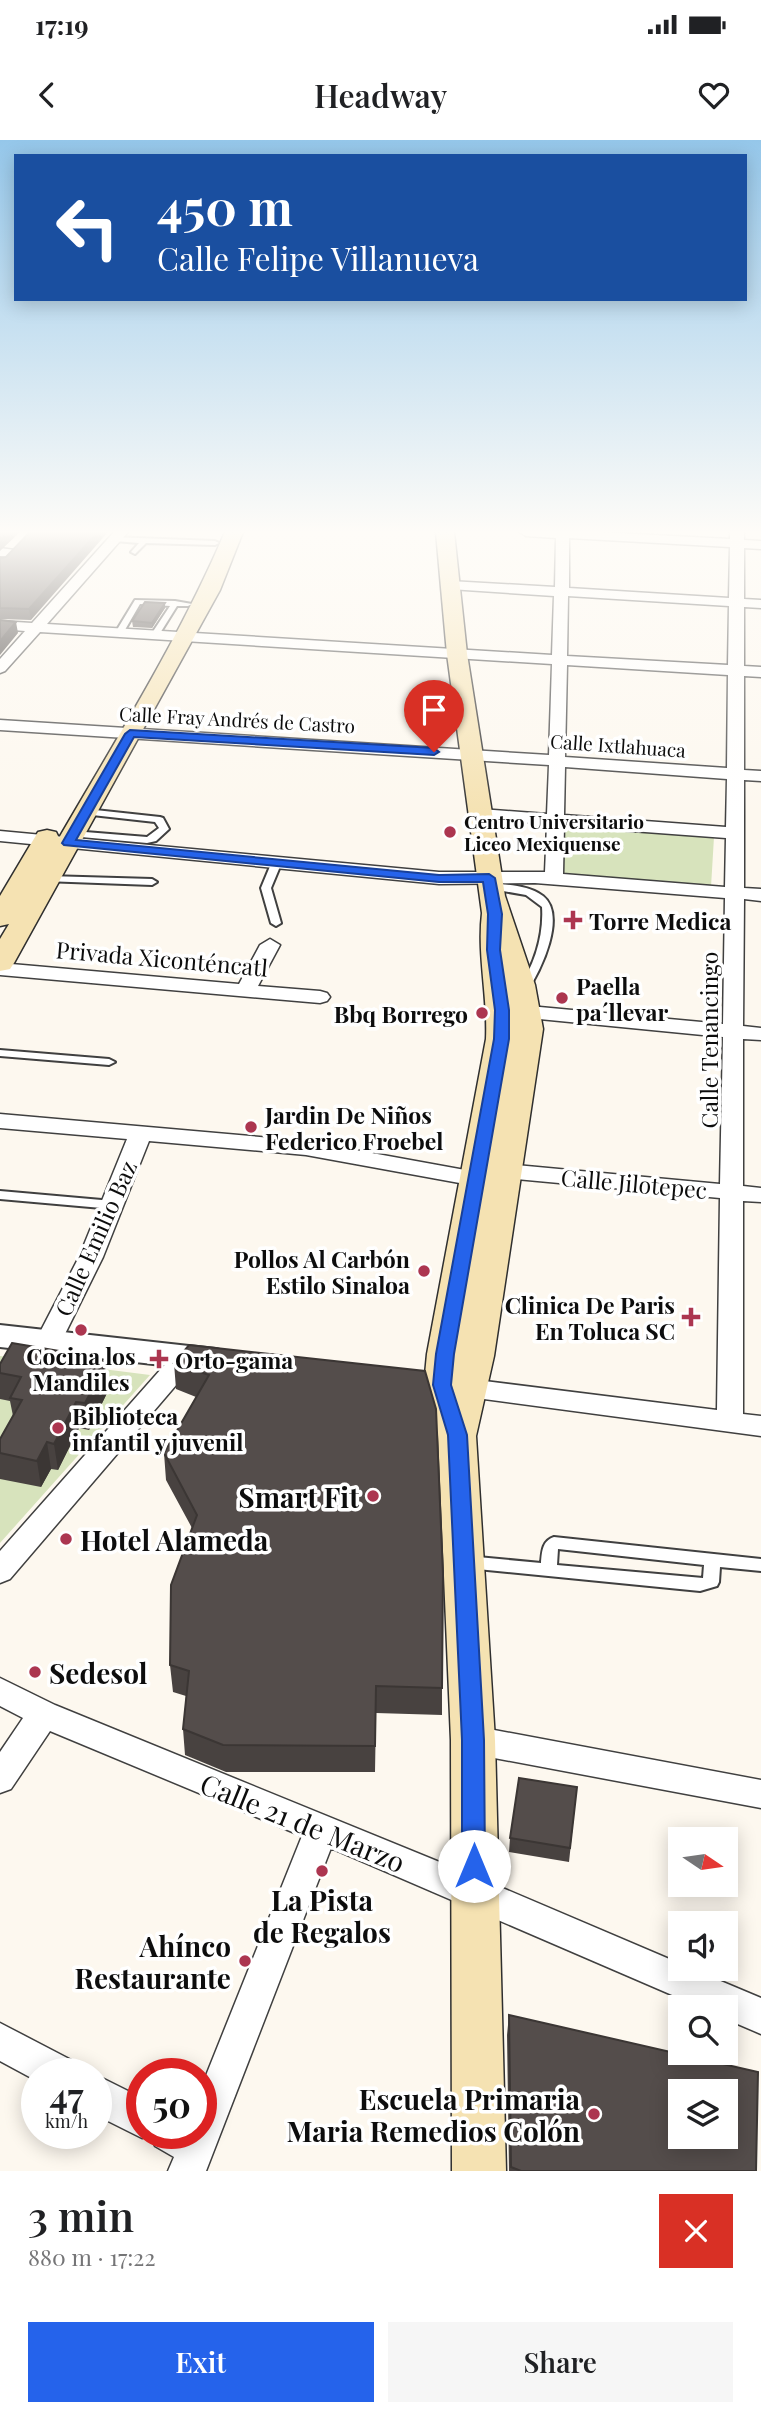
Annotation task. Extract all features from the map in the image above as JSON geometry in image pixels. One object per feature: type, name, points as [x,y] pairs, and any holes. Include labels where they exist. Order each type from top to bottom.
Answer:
[{"type":"main road","points":[[0,963],[48,879],[62,839],[121,733],[173,627]]},
{"type":"main road","points":[[169,637],[178,627]]},
{"type":"main road","points":[[454,627],[491,892],[502,1023],[491,1175]]},
{"type":"main road","points":[[0,918],[86,812],[121,733]]},
{"type":"main road","points":[[478,2171],[473,1740],[457,1435],[441,1385],[445,1354],[528,1044],[526,1001],[491,892]]},
{"type":"street","points":[[20,627],[761,672]]},
{"type":"street","points":[[554,879],[561,627]]},
{"type":"street","name":"Calle Tenancingo","points":[[730,1422],[736,627]]},
{"type":"street","points":[[0,668],[34,628]]},
{"type":"street","name":"Calle Fray Andrés de Castro","points":[[0,725],[472,755]]},
{"type":"street","name":"Calle Ixtlahuaca","points":[[472,755],[761,776]]},
{"type":"street","points":[[481,814],[734,833]]},
{"type":"street","points":[[0,836],[62,839],[275,864],[439,878],[491,892],[554,879],[761,895]]},
{"type":"street","points":[[246,990],[270,945]]},
{"type":"street","name":"Privada Xiconténcatl","points":[[0,969],[320,997]]},
{"type":"street","points":[[526,1001],[761,1034]]},
{"type":"street","name":"Calle Jilotepec","points":[[0,1121],[306,1148],[491,1175],[761,1195]]},
{"type":"street","name":"Calle Emilio Baz","points":[[48,1342],[91,1257],[140,1134]]},
{"type":"street","points":[[0,1336],[239,1363]]},
{"type":"street","points":[[0,1571],[186,1357]]},
{"type":"street","points":[[441,1385],[761,1426]]},
{"type":"street","name":"Calle 21 de Marzo","points":[[0,1691],[44,1714],[321,1831],[474,1892],[761,2016]]},
{"type":"street","points":[[0,1779],[44,1714]]},
{"type":"street","points":[[473,1740],[761,1794]]},
{"type":"street","points":[[184,2151],[321,1831]]},
{"type":"street","points":[[0,2041],[31,2058]]},
{"type":"lane","points":[[118,633],[122,627]]},
{"type":"lane","points":[[62,839],[147,840],[153,839],[164,829],[160,820],[86,812]]},
{"type":"lane","points":[[275,864],[266,888],[276,923]]},
{"type":"lane","points":[[48,879],[152,882]]},
{"type":"lane","points":[[491,892],[522,890],[539,898],[547,907],[547,924],[526,1001]]},
{"type":"lane","points":[[0,1054],[109,1062]]},
{"type":"lane","points":[[0,1195],[113,1205]]},
{"type":"lane","points":[[549,1569],[550,1548],[554,1543],[761,1565]]},
{"type":"lane","points":[[464,1561],[705,1585],[711,1582],[712,1560]]},
{"type":"green space","points":[[559,826],[714,837],[711,887],[558,877]]},
{"type":"green space","points":[[0,1356],[150,1375],[0,1543]]},
{"type":"building","points":[[0,627],[12,627],[0,641]]},
{"type":"building","points":[[12,1343],[100,1358],[105,1365],[85,1403],[76,1402],[54,1444],[47,1442],[37,1461],[0,1453],[0,1439],[22,1400],[10,1398],[21,1377],[0,1373],[0,1364]]},
{"type":"building","points":[[189,1345],[425,1371],[436,1409],[443,1574],[442,1688],[376,1686],[375,1746],[223,1745],[183,1729],[189,1671],[170,1665],[171,1585],[197,1515],[164,1453],[209,1375],[174,1363]]},
{"type":"building","points":[[519,1778],[577,1787],[570,1848],[510,1838]]},
{"type":"building","name":"Escuela Primaria Maria Remedios Colón","points":[[509,2015],[668,2051],[668,2065],[727,2065],[758,2072],[756,2171],[521,2171],[511,2167]]},
{"type":"place","name":"Centro Universitario Liceo Mexiquense","points":[[450,832]]},
{"type":"place","name":"Torre Medica","points":[[573,920]]},
{"type":"place","name":"Paella pa´llevar","points":[[562,998]]},
{"type":"place","name":"Bbq Borrego","points":[[482,1013]]},
{"type":"place","name":"Jardin De Niños Federico Froebel","points":[[251,1127]]},
{"type":"place","name":"Pollos Al Carbón Estilo Sinaloa","points":[[424,1271]]},
{"type":"place","name":"Clinica De Paris En Toluca SC","points":[[691,1317]]},
{"type":"place","name":"Cocina los Mandiles","points":[[81,1330]]},
{"type":"place","name":"Orto-gama","points":[[159,1359]]},
{"type":"place","name":"Biblioteca infantil y juvenil","points":[[58,1428]]},
{"type":"place","name":"Smart Fit","points":[[373,1496]]},
{"type":"place","name":"Hotel Alameda","points":[[66,1539]]},
{"type":"place","name":"Sedesol","points":[[35,1672]]},
{"type":"place","name":"La Pista de Regalos","points":[[322,1871]]},
{"type":"place","name":"Ahínco Restaurante","points":[[245,1961]]},
{"type":"place","name":"Escuela Primaria Maria Remedios Colón","points":[[594,2114]]},
{"type":"route","points":[[434,752],[130,734],[68,843],[439,878],[489,878],[495,914],[493,937],[502,1010],[501,1039],[445,1354],[442,1385],[457,1435],[473,1740],[474,1866]]}]
